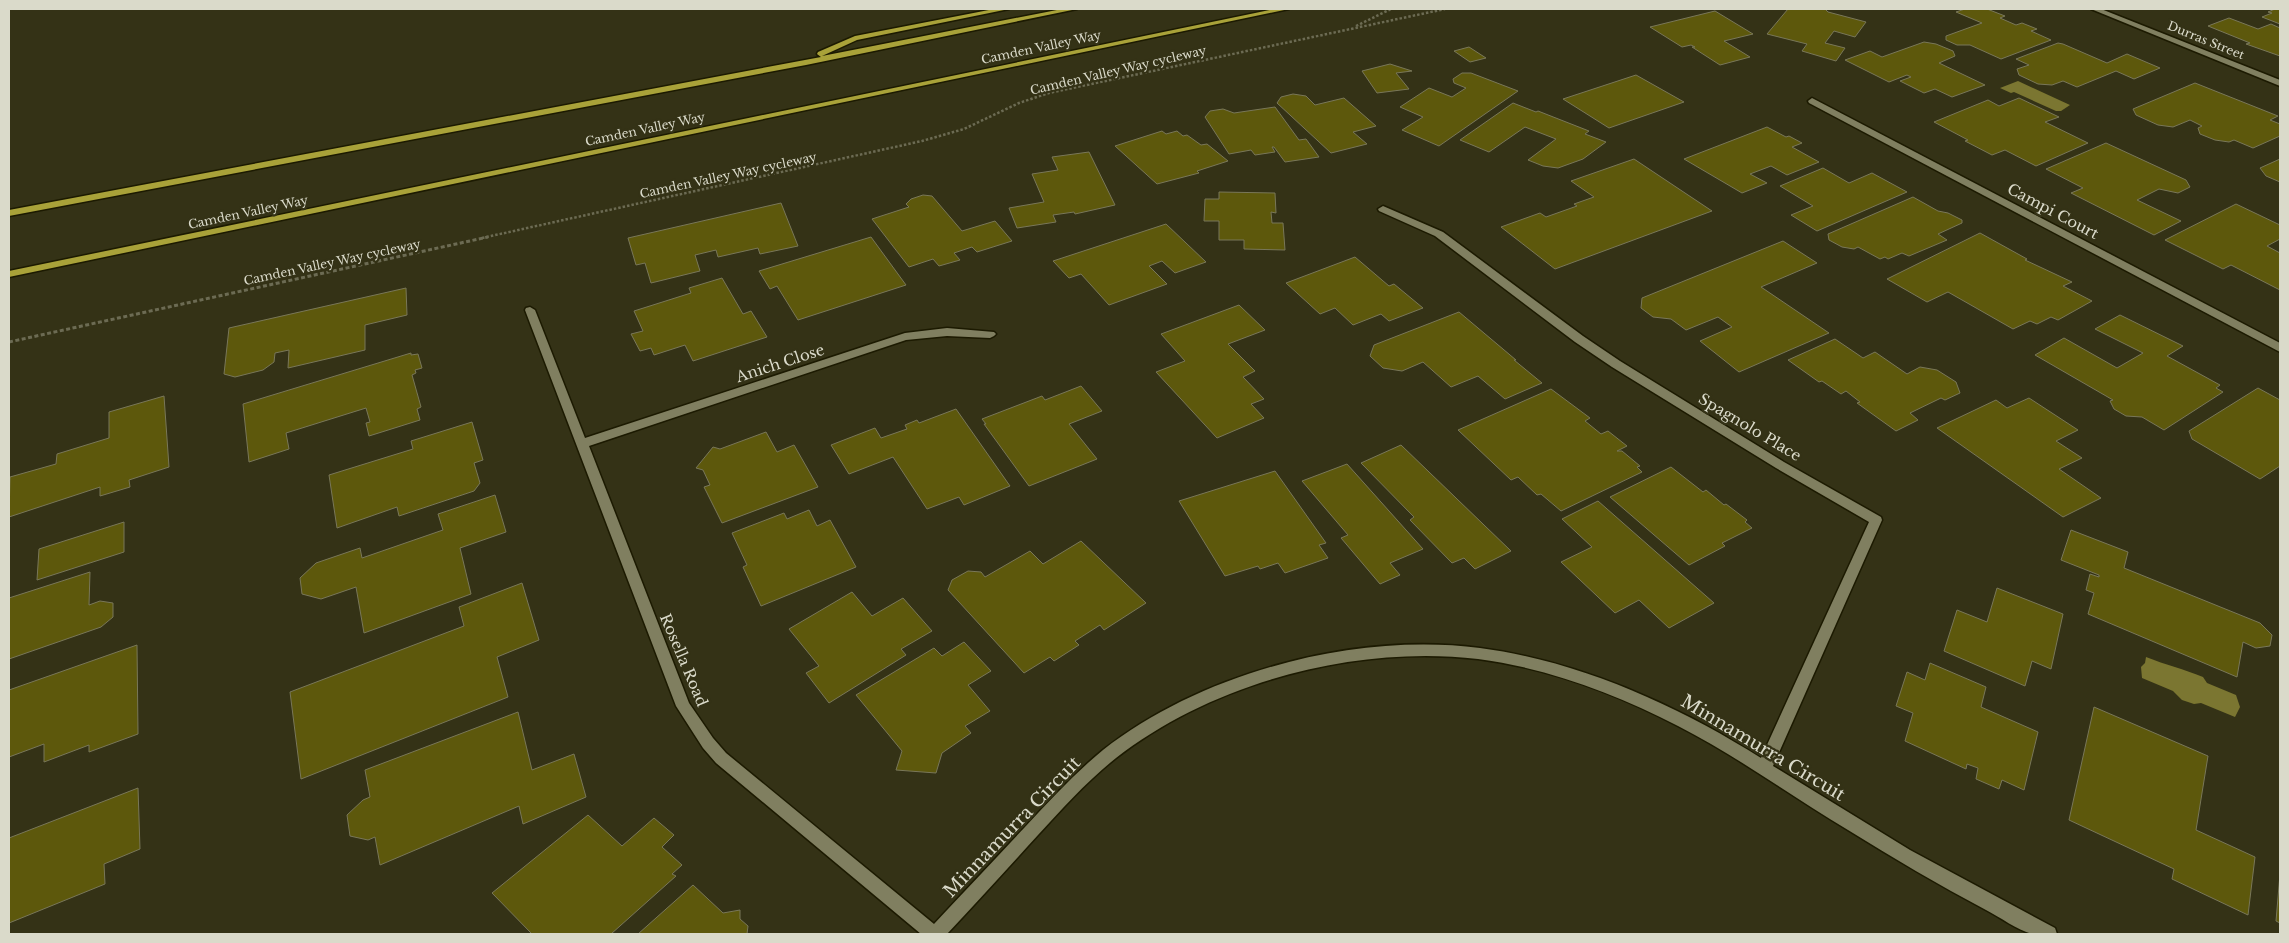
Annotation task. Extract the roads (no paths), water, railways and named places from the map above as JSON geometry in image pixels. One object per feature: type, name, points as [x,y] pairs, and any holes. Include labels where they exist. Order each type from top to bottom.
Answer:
[{"type":"main road","points":[[806,62],[855,38],[1005,9]]},
{"type":"main road","points":[[9,213],[806,62],[1073,9]]},
{"type":"main road","name":"Camden Valley Way","points":[[9,274],[1285,9]]},
{"type":"street","name":"Durras Street","points":[[2095,9],[2280,82]]},
{"type":"street","name":"Campi Court","points":[[1812,101],[2280,348]]},
{"type":"street","name":"Spagnolo Place","points":[[1383,209],[1439,234],[1616,364],[1780,465],[1876,520],[1764,768]]},
{"type":"street","name":"Rosella Road","points":[[530,310],[683,706],[708,743],[727,763],[935,934]]},
{"type":"street","name":"Anich Close","points":[[583,444],[905,337],[947,332],[990,334]]},
{"type":"street","name":"Minnamurra Circuit","points":[[935,934],[1075,784],[1140,733],[1193,701],[1224,688],[1284,668],[1347,657],[1413,650],[1452,651],[1511,660],[1604,687],[1637,700],[1711,736],[1899,852],[2048,934]]}]
